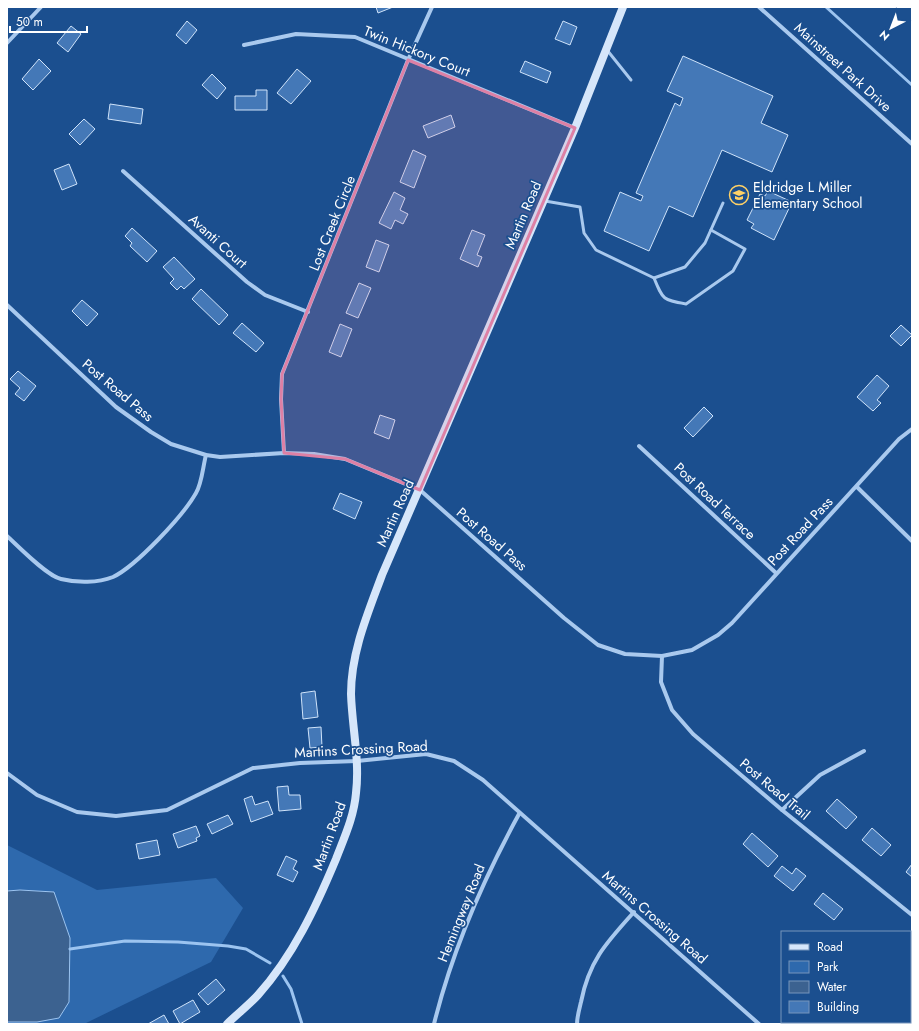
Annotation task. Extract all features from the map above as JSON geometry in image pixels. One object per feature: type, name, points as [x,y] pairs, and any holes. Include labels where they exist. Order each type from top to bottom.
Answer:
[{"type":"street","points":[[7,43],[41,7]]},
{"type":"street","name":"Lost Creek Circle","points":[[284,453],[281,399],[282,374],[408,60],[432,7]]},
{"type":"street","name":"Martin Road","points":[[227,1024],[258,995],[284,960],[304,928],[321,895],[353,815],[356,793],[357,761],[351,694],[357,649],[363,626],[382,575],[575,128],[623,7]]},
{"type":"street","name":"Mainstreet Park Drive","points":[[759,7],[912,144]]},
{"type":"street","name":"Twin Hickory Court","points":[[244,44],[296,34],[355,37],[575,128]]},
{"type":"street","name":"Avanti Court","points":[[123,171],[247,282],[265,295],[308,312]]},
{"type":"street","name":"Post Road Pass","points":[[7,306],[116,407],[151,432],[171,444],[206,455],[220,457],[284,453],[314,454],[345,459],[420,490],[564,618],[598,645],[625,654],[662,656],[692,650],[718,635],[732,622],[857,487],[899,439],[912,428]]},
{"type":"street","name":"Post Road Terrace","points":[[639,446],[776,573]]},
{"type":"street","points":[[7,536],[44,569],[60,579],[88,582],[112,577],[139,558],[177,518],[197,492],[206,455]]},
{"type":"street","points":[[857,487],[912,540]]},
{"type":"street","name":"Post Road Trail","points":[[662,656],[661,682],[672,710],[693,734],[782,810],[912,916]]},
{"type":"street","points":[[782,810],[820,775],[864,751]]},
{"type":"street","name":"Martins Crossing Road","points":[[7,773],[37,795],[77,812],[116,816],[167,810],[253,768],[300,763],[357,761],[426,754],[454,761],[483,780],[519,814],[634,912],[759,1024]]},
{"type":"street","name":"Hemingway Road","points":[[434,1024],[444,986],[490,867],[519,814]]},
{"type":"street","points":[[577,1024],[583,991],[591,967],[605,944],[634,912]]},
{"type":"lane","points":[[606,48],[631,80]]},
{"type":"lane","points":[[544,200],[580,207],[584,233],[596,250],[654,278],[660,293],[667,301],[686,304],[733,271],[745,249],[711,230]]},
{"type":"lane","points":[[654,278],[685,267],[705,243],[723,203]]},
{"type":"highlighted area","points":[[408,60],[575,128],[420,490],[345,459],[284,453],[281,399],[282,374]]},
{"type":"green space","points":[[7,845],[97,890],[216,878],[243,908],[211,962],[84,1024],[7,1024]]},
{"type":"water","points":[[20,890],[54,892],[70,938],[69,1002],[59,1018],[37,1022],[7,1022],[7,891]]},
{"type":"building","points":[[376,7],[393,7],[378,13]]},
{"type":"building","points":[[187,21],[197,30],[186,44],[176,35]]},
{"type":"building","points":[[563,21],[577,27],[570,45],[555,39]]},
{"type":"building","points":[[71,26],[81,34],[68,52],[57,43]]},
{"type":"building","points":[[683,56],[773,96],[761,123],[788,135],[772,172],[722,150],[693,217],[669,206],[649,251],[604,231],[620,192],[641,201],[643,196],[636,193],[675,103],[680,106],[683,98],[667,91]]},
{"type":"building","points":[[39,59],[51,71],[33,90],[22,79]]},
{"type":"building","points":[[525,61],[551,72],[547,83],[520,72]]},
{"type":"building","points":[[297,69],[311,81],[291,104],[277,93]]},
{"type":"building","points":[[212,74],[226,88],[217,99],[202,85]]},
{"type":"building","points":[[256,90],[267,90],[267,110],[235,110],[235,96],[256,96]]},
{"type":"building","points":[[110,104],[143,109],[141,124],[108,119]]},
{"type":"building","points":[[451,115],[455,127],[428,138],[423,126]]},
{"type":"building","points":[[84,119],[95,129],[80,145],[69,134]]},
{"type":"building","points":[[413,150],[426,156],[414,188],[400,182]]},
{"type":"building","points":[[69,164],[77,184],[62,190],[54,170]]},
{"type":"building","points":[[768,191],[792,202],[774,240],[751,228],[754,224],[747,220],[760,194],[765,196]]},
{"type":"building","points":[[394,192],[405,198],[400,210],[408,214],[403,224],[395,220],[391,229],[379,223]]},
{"type":"building","points":[[132,228],[157,251],[147,262],[130,246],[132,243],[125,236]]},
{"type":"building","points":[[472,230],[485,235],[477,255],[482,257],[478,267],[460,259]]},
{"type":"building","points":[[376,240],[389,245],[379,272],[366,267]]},
{"type":"building","points":[[174,257],[195,279],[184,289],[181,286],[177,290],[170,283],[174,279],[163,267]]},
{"type":"building","points":[[359,283],[371,288],[358,318],[346,313]]},
{"type":"building","points":[[201,289],[228,315],[219,325],[192,299]]},
{"type":"building","points":[[82,300],[98,314],[87,326],[72,311]]},
{"type":"building","points":[[242,323],[264,343],[256,352],[233,333]]},
{"type":"building","points":[[340,324],[352,329],[341,357],[329,352]]},
{"type":"building","points":[[901,325],[912,335],[901,346],[890,336]]},
{"type":"building","points":[[18,371],[36,386],[24,401],[15,394],[20,388],[10,379]]},
{"type":"building","points":[[877,375],[889,386],[877,400],[881,403],[873,411],[857,397]]},
{"type":"building","points":[[704,407],[713,416],[693,437],[684,428]]},
{"type":"building","points":[[380,415],[395,420],[389,439],[374,433]]},
{"type":"building","points":[[340,493],[362,502],[355,519],[333,509]]},
{"type":"building","points":[[315,691],[318,717],[303,719],[301,693]]},
{"type":"building","points":[[321,727],[322,747],[310,748],[308,728]]},
{"type":"building","points":[[288,786],[289,795],[300,795],[301,809],[279,811],[277,787]]},
{"type":"building","points":[[252,796],[255,805],[268,801],[273,814],[251,822],[244,799]]},
{"type":"building","points":[[837,799],[857,817],[846,829],[826,811]]},
{"type":"building","points":[[228,815],[233,824],[212,834],[207,824]]},
{"type":"building","points":[[196,826],[200,836],[196,838],[197,841],[178,848],[173,834]]},
{"type":"building","points":[[872,828],[891,845],[881,856],[862,840]]},
{"type":"building","points":[[752,833],[778,856],[768,867],[743,844]]},
{"type":"building","points":[[157,840],[160,855],[139,859],[136,844]]},
{"type":"building","points":[[286,856],[297,861],[293,869],[298,872],[293,882],[277,875]]},
{"type":"building","points":[[912,864],[912,877],[906,872]]},
{"type":"building","points":[[782,866],[792,874],[796,868],[806,876],[793,891],[774,876]]},
{"type":"building","points":[[823,893],[843,909],[834,920],[814,904]]},
{"type":"building","points":[[216,979],[225,990],[208,1005],[198,994]]},
{"type":"building","points":[[193,1000],[200,1012],[180,1024],[173,1011]]},
{"type":"building","points":[[164,1015],[169,1024],[148,1024]]},
{"type":"waterway","points":[[826,7],[912,85]]},
{"type":"waterway","points":[[70,949],[125,941],[178,942],[246,949],[270,963]]},
{"type":"waterway","points":[[283,976],[291,989],[302,1024]]},
{"type":"place","name":"Eldridge L Miller Elementary School","points":[[739,195]]}]
